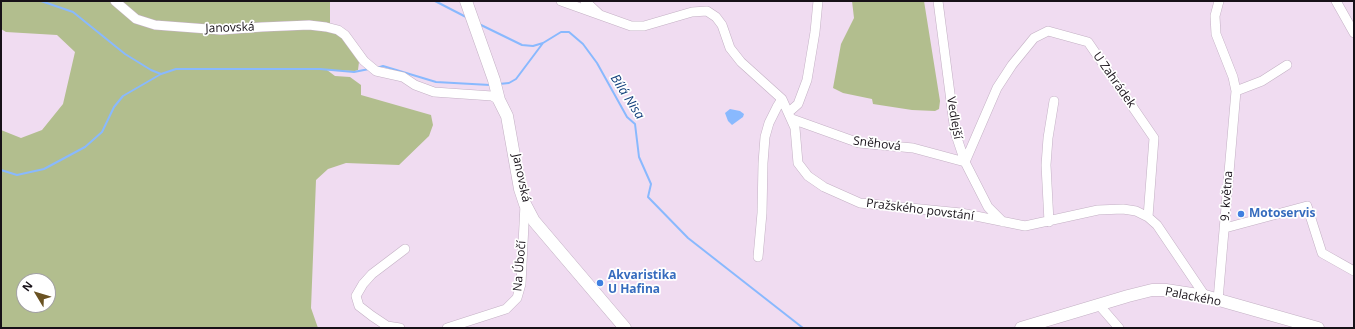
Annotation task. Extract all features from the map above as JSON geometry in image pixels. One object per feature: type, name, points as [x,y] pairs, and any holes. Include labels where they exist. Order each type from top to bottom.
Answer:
[{"type":"street","name":"Janovská","points":[[115,1],[136,19],[155,25],[221,30],[309,25],[338,30],[350,39],[364,61],[376,70],[403,77],[426,90],[449,94],[498,96]]},
{"type":"street","name":"Pražského povstání","points":[[561,1],[631,26],[644,26],[692,12],[707,11],[716,16],[722,25],[730,48],[741,62],[782,99],[795,128],[798,163],[808,176],[824,187],[860,203],[961,212],[1004,223],[1026,226],[1098,210],[1123,209],[1136,211],[1148,217],[1168,239],[1205,296]]},
{"type":"street","name":"Pražského povstání","points":[[585,1],[601,16]]},
{"type":"street","points":[[790,115],[798,104],[808,80],[818,1]]},
{"type":"street","name":"Vedlejší","points":[[938,1],[955,132],[965,162],[988,207],[1004,223]]},
{"type":"street","name":"9. května","points":[[1218,300],[1236,90],[1233,77],[1216,34],[1215,16],[1219,1]]},
{"type":"street","points":[[1336,1],[1354,33]]},
{"type":"street","name":"Janovská","points":[[468,6],[494,80],[498,96],[507,116],[520,189],[525,204],[534,221],[625,328]]},
{"type":"street","name":"U Zahrádek","points":[[965,162],[997,88],[1012,65],[1034,38],[1048,31],[1088,42],[1154,138],[1148,217]]},
{"type":"street","points":[[1236,90],[1262,81],[1287,65]]},
{"type":"street","points":[[758,257],[762,213],[765,137],[769,122],[776,106],[782,99]]},
{"type":"street","points":[[1049,222],[1046,165],[1048,138],[1054,101]]},
{"type":"street","name":"Sněhová","points":[[790,115],[859,143],[913,148],[965,162]]},
{"type":"street","name":"Na Úbočí","points":[[447,328],[506,309],[517,298],[521,284],[525,204]]},
{"type":"street","points":[[1225,228],[1307,206],[1322,253],[1354,271]]},
{"type":"street","points":[[400,328],[385,327],[359,306],[356,296],[363,284],[372,274],[405,249]]},
{"type":"street","name":"Palackého","points":[[1021,328],[1152,290],[1173,291],[1205,296],[1318,328]]},
{"type":"street","points":[[1099,305],[1118,328]]},
{"type":"green space","points":[[1,1],[330,1],[330,32],[336,33],[345,39],[359,62],[358,70],[355,71],[327,70],[335,76],[350,77],[361,85],[361,95],[431,115],[433,125],[429,136],[399,165],[346,163],[328,169],[316,180],[311,308],[318,328],[1,328],[1,130],[21,138],[42,130],[63,104],[75,52],[57,35],[6,32],[1,29]]},
{"type":"green space","points":[[852,1],[924,1],[940,101],[939,109],[935,111],[912,110],[873,104],[872,99],[843,93],[833,88],[841,44],[854,18]]},
{"type":"water","points":[[730,109],[740,111],[744,114],[743,117],[732,125],[728,121],[725,113]]},
{"type":"waterway","points":[[41,1],[73,12],[125,54],[151,70],[161,74]]},
{"type":"waterway","name":"Bílá Nisa","points":[[435,1],[466,17]]},
{"type":"waterway","name":"Bílá Nisa","points":[[479,24],[522,45],[533,46],[543,43],[561,32],[569,32],[583,44],[597,63],[627,117],[635,124],[639,157],[651,184],[648,197],[688,238],[803,328]]},
{"type":"waterway","points":[[499,84],[509,83],[516,79],[543,43]]},
{"type":"waterway","points":[[377,68],[383,66],[436,82],[490,85]]},
{"type":"waterway","points":[[1,170],[17,175],[44,169],[85,147],[102,132],[114,107],[123,96],[161,74],[176,69],[320,69],[354,72],[369,69]]},
{"type":"place","name":"Motoservis","points":[[1241,214]]},
{"type":"place","name":"Akvaristika U Hafina","points":[[600,283]]}]
